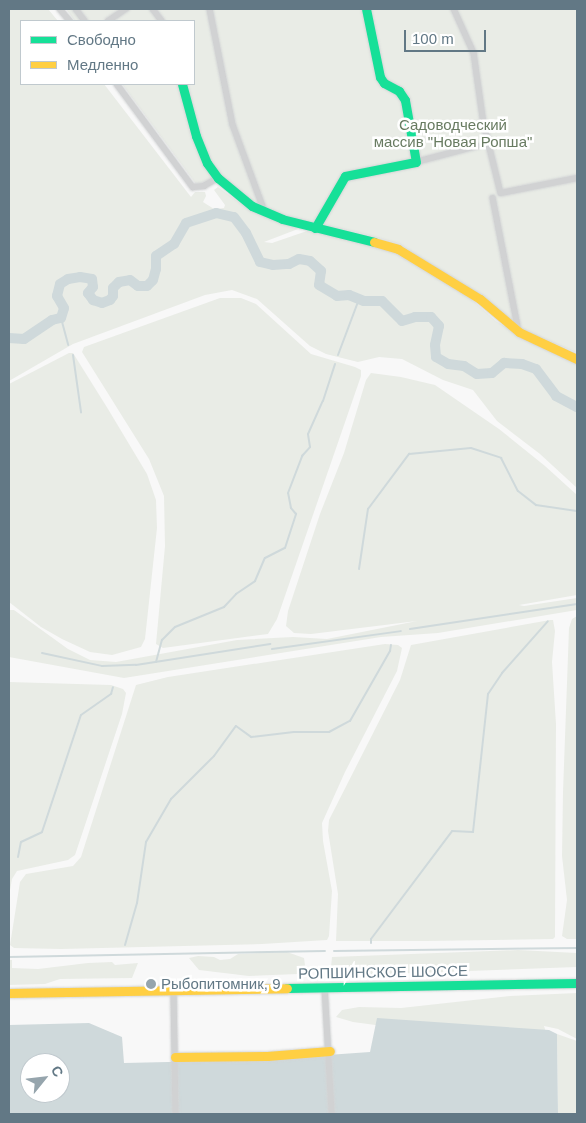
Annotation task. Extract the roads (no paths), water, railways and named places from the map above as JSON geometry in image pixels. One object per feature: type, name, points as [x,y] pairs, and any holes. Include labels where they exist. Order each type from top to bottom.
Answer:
[{"type":"street","points":[[60,9],[69,20]]},
{"type":"street","points":[[76,9],[84,20]]},
{"type":"street","points":[[110,20],[126,9]]},
{"type":"street","points":[[153,9],[161,20]]},
{"type":"street","points":[[210,9],[233,125],[265,212]]},
{"type":"street","points":[[366,9],[380,77],[384,82],[399,91],[405,100],[416,162]]},
{"type":"street","points":[[454,9],[474,53],[484,124],[501,193],[577,178]]},
{"type":"street","points":[[118,85],[193,187],[204,186],[218,178]]},
{"type":"street","points":[[182,85],[196,136],[207,163],[218,178],[252,206],[282,220],[359,237],[398,249],[439,276],[480,298],[519,332],[577,359]]},
{"type":"street","points":[[315,228],[345,176],[416,162],[477,146]]},
{"type":"street","points":[[493,198],[519,332]]},
{"type":"street","name":"РОПШИНСКОЕ ШОССЕ","points":[[9,993],[577,983]]},
{"type":"street","points":[[325,987],[332,1114]]},
{"type":"street","points":[[174,990],[176,1114]]},
{"type":"street","points":[[175,1057],[267,1056],[330,1051]]},
{"type":"waterway","points":[[9,338],[24,339],[52,320],[61,318],[64,308],[57,296],[60,284],[68,279],[80,277],[92,279],[93,287],[88,293],[93,300],[102,303],[110,300],[113,296],[113,288],[119,282],[130,280],[138,286],[147,286],[153,280],[156,269],[156,256],[174,244],[186,223],[216,213],[234,217],[246,233],[260,262],[273,265],[289,264],[299,259],[310,261],[321,271],[319,285],[337,296],[349,295],[364,301],[382,301],[402,321],[415,317],[431,317],[439,326],[435,345],[436,357],[448,364],[464,366],[477,374],[492,373],[504,363],[522,364],[536,369],[556,396],[577,407]]},
{"type":"waterway","points":[[338,355],[359,299]]},
{"type":"waterway","points":[[61,318],[68,345]]},
{"type":"waterway","points":[[73,355],[81,412]]},
{"type":"waterway","points":[[156,662],[162,640],[175,627],[224,607],[236,594],[255,581],[265,558],[285,548],[296,514],[291,508],[288,493],[302,456],[310,447],[308,434],[323,401],[335,364]]},
{"type":"waterway","points":[[359,569],[368,509],[409,454],[471,448],[501,458],[518,491],[536,505],[577,511]]},
{"type":"waterway","points":[[410,629],[577,604]]},
{"type":"waterway","points":[[371,943],[371,939],[452,831],[473,832],[488,694],[502,673],[548,621]]},
{"type":"waterway","points":[[272,649],[401,631]]},
{"type":"waterway","points":[[42,653],[102,666],[136,665],[270,644]]},
{"type":"waterway","points":[[125,945],[137,903],[146,842],[171,799],[214,756],[236,726],[251,737],[294,732],[329,732],[350,721],[390,651],[391,645]]},
{"type":"waterway","points":[[18,857],[21,842],[42,832],[81,715],[111,694],[113,687]]},
{"type":"waterway","points":[[334,951],[577,948]]},
{"type":"waterway","points":[[9,957],[325,951]]},
{"type":"place","name":"Рыбопитомник, 9","points":[[151,984]]},
{"type":"park label","name":"Садоводческий массив \"Новая Ропша\"","points":[[453,132]]}]
